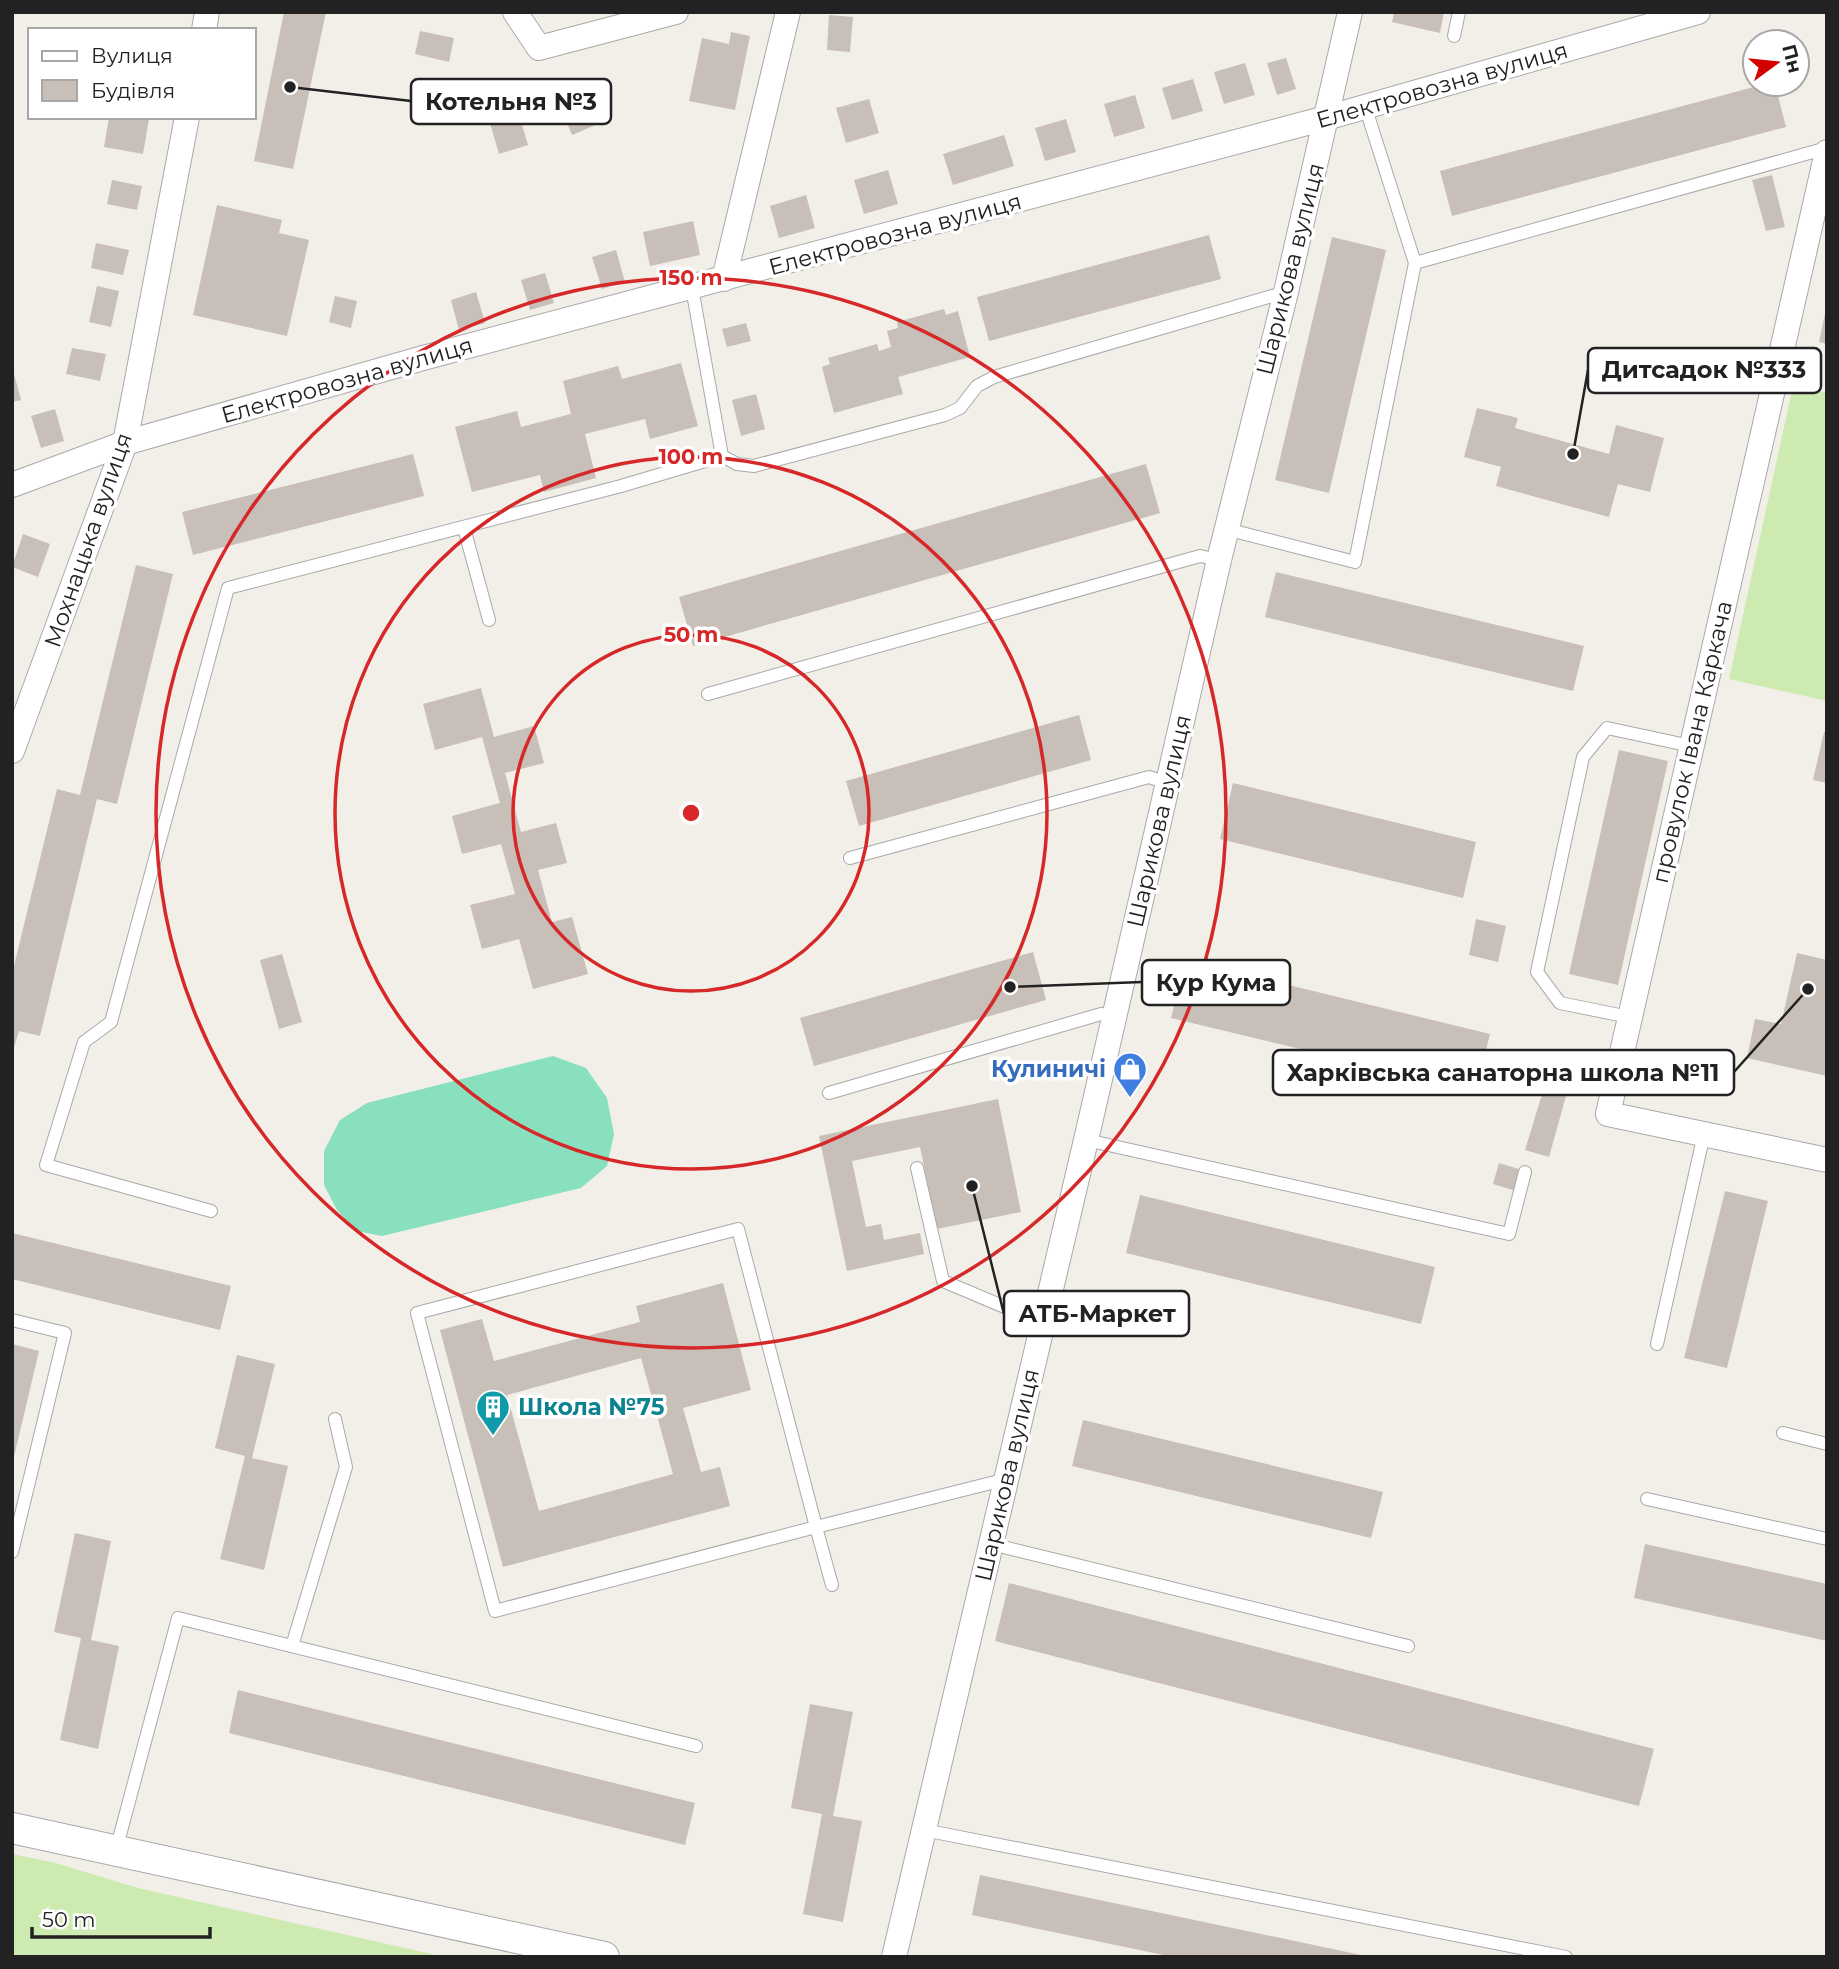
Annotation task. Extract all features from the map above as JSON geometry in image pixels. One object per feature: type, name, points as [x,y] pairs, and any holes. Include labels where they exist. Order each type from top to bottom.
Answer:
[{"type":"street","points":[[515,12],[539,48],[676,12]]},
{"type":"street","points":[[724,279],[788,12]]},
{"type":"street","name":"Шарикова вулиця","points":[[894,1957],[1115,1016],[1226,529],[1286,292],[1350,12]]},
{"type":"street","name":"Електровозна вулиця","points":[[12,485],[125,443],[424,358],[1326,118],[1698,12]]},
{"type":"street","name":"Мохнацька вулиця","points":[[12,751],[125,443],[187,119]]},
{"type":"street","name":"провулок Івана Каркача","points":[[1826,158],[1608,1114],[1827,1160]]},
{"type":"street","points":[[12,1828],[604,1957]]},
{"type":"lane","points":[[1454,36],[1459,12]]},
{"type":"lane","points":[[1226,529],[1355,562],[1415,262],[1365,106]]},
{"type":"lane","points":[[1415,262],[1826,158]]},
{"type":"lane","points":[[691,288],[722,456]]},
{"type":"lane","points":[[211,1211],[46,1165],[84,1042],[111,1022],[228,588],[464,528],[722,456],[737,464],[754,466],[945,415],[960,408],[977,386],[994,377],[1286,292]]},
{"type":"lane","points":[[464,528],[489,620]]},
{"type":"lane","points":[[708,694],[1200,556],[1219,560]]},
{"type":"lane","points":[[1629,1017],[1560,1003],[1537,972],[1583,757],[1607,728],[1691,746]]},
{"type":"lane","points":[[850,858],[1149,777],[1168,783]]},
{"type":"lane","points":[[828,1093],[1101,1014],[1115,1016]]},
{"type":"lane","points":[[1657,1344],[1704,1134]]},
{"type":"lane","points":[[1086,1140],[1509,1234],[1525,1172]]},
{"type":"lane","points":[[917,1168],[943,1281],[1031,1318],[1042,1327]]},
{"type":"lane","points":[[832,1585],[816,1527],[738,1229],[417,1313],[495,1611],[816,1527],[1007,1479]]},
{"type":"lane","points":[[12,1320],[65,1334],[12,1552]]},
{"type":"lane","points":[[292,1646],[346,1467],[335,1419]]},
{"type":"lane","points":[[1783,1433],[1827,1444]]},
{"type":"lane","points":[[1647,1499],[1827,1539]]},
{"type":"lane","points":[[991,1545],[1408,1646]]},
{"type":"lane","points":[[116,1850],[178,1618],[696,1746]]},
{"type":"lane","points":[[924,1830],[1566,1957]]},
{"type":"green space","points":[[1793,386],[1827,393],[1827,701],[1729,679]]},
{"type":"green space","points":[[553,1056],[586,1068],[607,1098],[614,1134],[607,1166],[581,1188],[382,1236],[357,1231],[337,1210],[324,1185],[324,1151],[340,1120],[367,1103]]},
{"type":"green space","points":[[12,1854],[56,1863],[138,1888],[445,1957],[12,1957]]},
{"type":"building","points":[[284,12],[326,12],[293,169],[254,161]]},
{"type":"building","points":[[1394,12],[1444,12],[1440,33],[1392,22]]},
{"type":"building","points":[[829,15],[853,17],[850,52],[827,50]]},
{"type":"building","points":[[420,31],[454,38],[449,62],[415,54]]},
{"type":"building","points":[[731,32],[750,36],[735,110],[689,101],[702,38],[729,44]]},
{"type":"building","points":[[1286,58],[1296,89],[1277,95],[1267,63]]},
{"type":"building","points":[[1245,63],[1255,95],[1224,104],[1214,72]]},
{"type":"building","points":[[594,79],[610,119],[572,135],[556,95]]},
{"type":"building","points":[[1193,79],[1203,111],[1172,120],[1162,88]]},
{"type":"building","points":[[1741,90],[1741,98],[1779,98],[1786,127],[1452,216],[1440,171]]},
{"type":"building","points":[[1135,95],[1145,128],[1114,137],[1104,104]]},
{"type":"building","points":[[514,97],[528,145],[499,154],[485,106]]},
{"type":"building","points":[[869,99],[879,133],[846,143],[836,108]]},
{"type":"building","points":[[109,119],[149,119],[143,154],[104,147]]},
{"type":"building","points":[[1066,119],[1076,152],[1045,161],[1035,128]]},
{"type":"building","points":[[1004,135],[1014,166],[953,185],[943,154]]},
{"type":"building","points":[[888,170],[898,204],[864,214],[854,180]]},
{"type":"building","points":[[1772,175],[1785,227],[1766,231],[1752,180]]},
{"type":"building","points":[[112,180],[142,186],[137,210],[107,204]]},
{"type":"building","points":[[806,195],[815,228],[779,238],[770,206]]},
{"type":"building","points":[[217,205],[282,220],[279,233],[309,240],[287,336],[193,315]]},
{"type":"building","points":[[693,221],[700,255],[650,266],[643,232]]},
{"type":"building","points":[[1209,235],[1221,279],[989,341],[977,297]]},
{"type":"building","points":[[1332,237],[1386,250],[1329,493],[1275,480]]},
{"type":"building","points":[[96,243],[129,250],[123,275],[91,268]]},
{"type":"building","points":[[616,250],[625,282],[602,289],[592,257]]},
{"type":"building","points":[[545,273],[554,303],[530,310],[521,280]]},
{"type":"building","points":[[97,286],[119,291],[111,327],[89,322]]},
{"type":"building","points":[[476,292],[485,323],[459,330],[451,300]]},
{"type":"building","points":[[335,296],[357,301],[351,328],[329,322]]},
{"type":"building","points":[[944,309],[946,315],[958,311],[970,357],[898,377],[903,394],[834,413],[822,367],[830,364],[828,358],[877,344],[879,351],[891,347],[887,331],[898,328],[897,322]]},
{"type":"building","points":[[1827,309],[1827,344],[1819,342]]},
{"type":"building","points":[[746,323],[751,341],[727,347],[722,329]]},
{"type":"building","points":[[72,348],[106,354],[100,381],[66,374]]},
{"type":"building","points":[[681,363],[698,426],[650,439],[645,419],[585,434],[596,478],[544,492],[540,475],[472,492],[455,427],[517,411],[521,427],[571,414],[563,381],[618,366],[622,379]]},
{"type":"building","points":[[12,374],[21,400],[12,402]]},
{"type":"building","points":[[756,394],[765,429],[741,436],[732,400]]},
{"type":"building","points":[[1477,408],[1518,418],[1515,428],[1609,454],[1616,425],[1664,438],[1650,492],[1618,484],[1609,517],[1496,486],[1501,467],[1464,457]]},
{"type":"building","points":[[55,409],[64,441],[41,448],[31,416]]},
{"type":"building","points":[[413,454],[424,496],[193,555],[182,512]]},
{"type":"building","points":[[1146,464],[1160,513],[693,646],[679,597]]},
{"type":"building","points":[[23,534],[50,544],[38,577],[12,567]]},
{"type":"building","points":[[136,565],[173,574],[117,804],[97,799],[40,1036],[19,1031],[12,1054],[12,974],[57,789],[80,795]]},
{"type":"building","points":[[1276,572],[1584,646],[1573,691],[1265,617]]},
{"type":"building","points":[[481,688],[494,737],[534,726],[544,763],[505,773],[521,832],[556,823],[567,863],[538,870],[552,922],[572,917],[588,974],[533,989],[519,939],[482,949],[470,905],[515,894],[501,844],[462,854],[452,816],[500,803],[482,737],[435,750],[423,704]]},
{"type":"building","points":[[1079,715],[1091,760],[859,826],[846,781]]},
{"type":"building","points":[[1824,732],[1827,732],[1827,783],[1813,780]]},
{"type":"building","points":[[1619,750],[1668,761],[1618,985],[1569,974]]},
{"type":"building","points":[[1233,783],[1476,842],[1463,898],[1220,839]]},
{"type":"building","points":[[1476,919],[1506,926],[1498,962],[1469,955]]},
{"type":"building","points":[[1033,952],[1046,1000],[814,1066],[800,1018]]},
{"type":"building","points":[[1797,953],[1827,960],[1827,1076],[1747,1058],[1755,1019],[1781,1024]]},
{"type":"building","points":[[282,954],[302,1022],[279,1029],[260,960]]},
{"type":"building","points":[[1185,960],[1490,1034],[1476,1091],[1171,1018]]},
{"type":"building","points":[[1566,1049],[1591,1054],[1585,1083],[1560,1077]]},
{"type":"building","points":[[1543,1091],[1566,1096],[1549,1157],[1525,1150]]},
{"type":"building","points":[[998,1099],[1021,1212],[937,1229],[920,1147],[852,1161],[866,1227],[881,1224],[884,1240],[920,1233],[924,1254],[847,1271],[819,1136]]},
{"type":"building","points":[[1499,1163],[1522,1170],[1516,1191],[1493,1184]]},
{"type":"building","points":[[1725,1191],[1768,1201],[1727,1368],[1684,1358]]},
{"type":"building","points":[[1140,1195],[1435,1267],[1421,1324],[1126,1253]]},
{"type":"building","points":[[12,1233],[231,1286],[220,1330],[12,1279]]},
{"type":"building","name":"Школа №75","points":[[723,1283],[751,1390],[683,1408],[701,1472],[720,1467],[730,1506],[503,1567],[440,1330],[482,1319],[494,1361],[640,1322],[636,1306]],"holes":[[[641,1358],[673,1474],[539,1511],[507,1395]]]},
{"type":"building","points":[[12,1344],[39,1351],[13,1461],[12,1461]]},
{"type":"building","points":[[237,1355],[275,1364],[252,1458],[288,1466],[264,1570],[220,1559],[245,1456],[215,1448]]},
{"type":"building","points":[[1083,1420],[1383,1492],[1371,1538],[1072,1466]]},
{"type":"building","points":[[75,1533],[111,1541],[91,1640],[119,1646],[98,1749],[60,1740],[81,1638],[54,1632]]},
{"type":"building","points":[[1645,1544],[1827,1584],[1827,1641],[1634,1598]]},
{"type":"building","points":[[1009,1583],[1654,1749],[1639,1806],[995,1641]]},
{"type":"building","points":[[238,1690],[695,1803],[685,1845],[229,1733]]},
{"type":"building","points":[[810,1704],[853,1712],[833,1816],[862,1821],[843,1922],[803,1914],[822,1814],[791,1808]]},
{"type":"building","points":[[980,1875],[1366,1957],[1173,1957],[972,1915]]},
{"type":"place","name":"Котельня №3","points":[[290,87]]},
{"type":"place","name":"Дитсадок №333","points":[[1573,454]]},
{"type":"place","name":"Кур Кума","points":[[1010,987]]},
{"type":"place","name":"Харківська санаторна школа №11","points":[[1808,989]]},
{"type":"place","name":"Кулиничі","points":[[1130,1099]]},
{"type":"place","name":"АТБ-Маркет","points":[[972,1186]]},
{"type":"place","name":"Школа №75","points":[[493,1437]]}]
